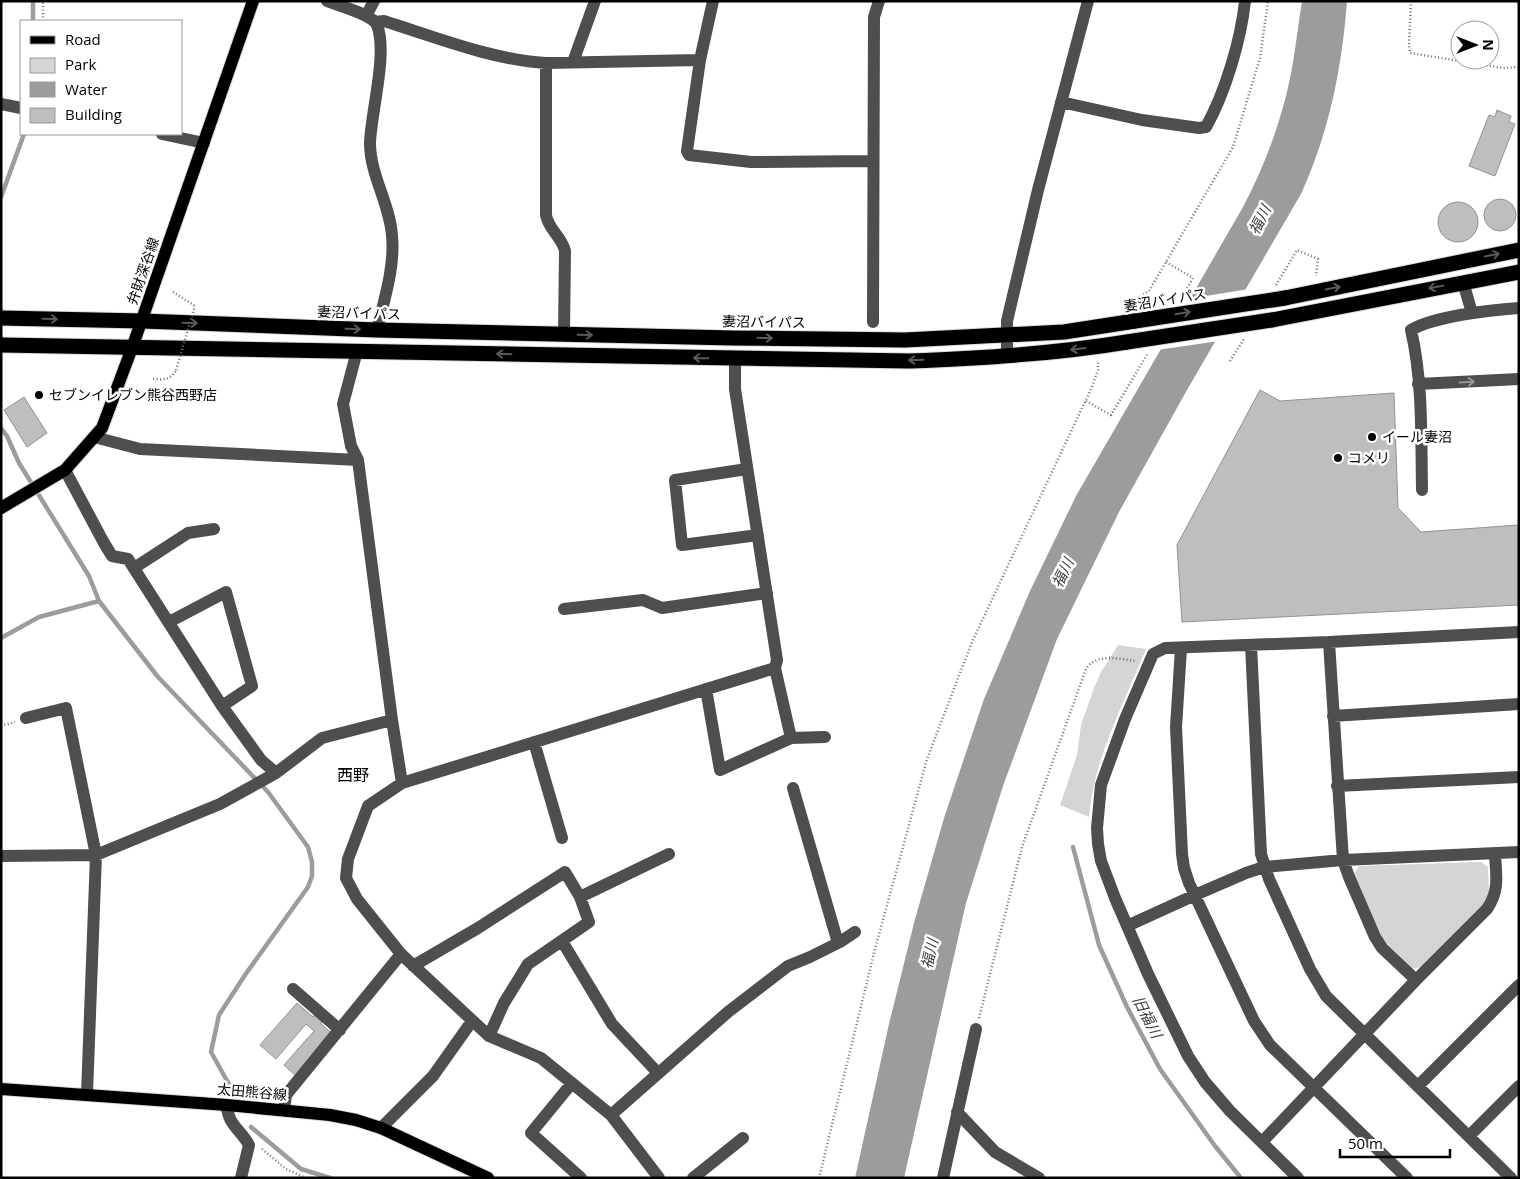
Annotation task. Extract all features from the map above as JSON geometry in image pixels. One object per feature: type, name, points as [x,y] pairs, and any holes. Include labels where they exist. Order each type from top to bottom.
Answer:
[{"type":"highway","name":"妻沼バイパス","points":[[1,318],[142,320],[378,330],[533,334],[896,340],[1006,336],[1064,332],[1285,298],[1519,250]]},
{"type":"highway","points":[[1,345],[909,361],[1007,356],[1126,342],[1272,320],[1519,272]]},
{"type":"main road","name":"弁財深谷線","points":[[1,508],[65,470],[102,428],[142,320],[253,1]]},
{"type":"main road","name":"太田熊谷線","points":[[1,1089],[227,1105],[330,1115],[356,1120],[381,1128],[488,1178]]},
{"type":"street","points":[[327,1],[371,19],[384,21],[456,44],[524,62],[700,60]]},
{"type":"street","points":[[371,19],[374,1]]},
{"type":"street","points":[[572,62],[595,1]]},
{"type":"street","points":[[714,1],[700,60],[688,155],[750,162],[872,161]]},
{"type":"street","points":[[873,322],[872,161],[874,17],[879,1]]},
{"type":"street","points":[[1007,356],[1007,321],[1038,190],[1088,1]]},
{"type":"street","points":[[1061,102],[1142,120],[1199,128],[1206,127],[1213,115],[1236,50],[1245,1]]},
{"type":"street","points":[[371,19],[377,26],[379,42],[379,67],[372,126],[371,159],[392,235],[391,263],[378,330]]},
{"type":"street","points":[[546,63],[546,215],[547,223],[563,242],[565,251],[564,334]]},
{"type":"street","points":[[1,104],[20,108]]},
{"type":"street","points":[[166,135],[204,144]]},
{"type":"street","points":[[1464,282],[1472,313]]},
{"type":"street","points":[[1422,490],[1418,384],[1415,348],[1411,330],[1419,325],[1472,313],[1519,308]]},
{"type":"street","points":[[532,355],[533,334]]},
{"type":"street","points":[[357,351],[343,404],[351,446],[358,460],[402,783]]},
{"type":"street","points":[[735,359],[735,389],[777,660],[776,668],[791,738]]},
{"type":"street","points":[[1418,384],[1519,379]]},
{"type":"street","points":[[94,438],[140,449],[358,460]]},
{"type":"street","points":[[747,469],[675,480],[682,545],[758,535]]},
{"type":"street","points":[[65,470],[112,556],[128,559],[222,706],[261,760],[276,773]]},
{"type":"street","points":[[134,568],[188,534],[214,529]]},
{"type":"street","points":[[169,622],[226,592],[252,686],[222,706]]},
{"type":"street","points":[[564,609],[643,600],[662,608],[767,593]]},
{"type":"street","points":[[1298,1178],[1230,1111],[1205,1082],[1188,1056],[1126,926],[1101,861],[1098,844],[1097,813],[1101,784],[1125,719],[1153,654],[1165,648],[1519,632]]},
{"type":"street","points":[[1329,642],[1343,860],[1378,943],[1416,980]]},
{"type":"street","points":[[1251,645],[1261,854],[1264,867],[1318,985],[1326,996],[1512,1178]]},
{"type":"street","points":[[1182,648],[1176,727],[1182,854],[1189,882],[1254,1021],[1270,1045],[1407,1178]]},
{"type":"street","points":[[659,1178],[611,1115],[541,1058],[488,1036],[401,954],[357,899],[346,878],[348,859],[368,806],[402,783],[776,668]]},
{"type":"street","points":[[706,689],[720,770],[791,738],[824,737]]},
{"type":"street","points":[[1333,716],[1519,704]]},
{"type":"street","points":[[26,718],[66,708],[96,855],[87,1094]]},
{"type":"street","points":[[1,856],[96,855],[220,804],[276,773],[322,738],[392,720]]},
{"type":"street","points":[[534,742],[562,838]]},
{"type":"street","points":[[1337,786],[1519,777]]},
{"type":"street","points":[[793,788],[838,943]]},
{"type":"street","points":[[1126,926],[1264,867],[1343,860],[1519,852]]},
{"type":"street","points":[[1262,1142],[1364,1033],[1487,909],[1495,898],[1494,853]]},
{"type":"street","points":[[580,897],[668,854]]},
{"type":"street","points":[[413,966],[478,928],[565,872],[580,897],[589,922],[528,964],[504,1003],[488,1036]]},
{"type":"street","points":[[611,1115],[728,1012],[788,966],[838,943],[855,932]]},
{"type":"street","points":[[562,941],[612,1024],[658,1073]]},
{"type":"street","points":[[284,1110],[286,1095],[401,954]]},
{"type":"street","points":[[1418,1086],[1519,985]]},
{"type":"street","points":[[294,989],[340,1030]]},
{"type":"street","points":[[381,1128],[433,1076],[472,1021]]},
{"type":"street","points":[[943,1178],[976,1029]]},
{"type":"street","points":[[572,1083],[530,1133],[581,1178]]},
{"type":"street","points":[[1469,1136],[1519,1086]]},
{"type":"street","points":[[227,1105],[229,1120],[232,1125],[244,1134],[249,1145],[241,1178]]},
{"type":"street","points":[[957,1112],[995,1152],[1039,1178]]},
{"type":"street","points":[[693,1178],[743,1138]]},
{"type":"path","points":[[42,20],[43,1]]},
{"type":"path","points":[[1122,312],[1124,306],[1149,291],[1233,147],[1260,58],[1268,1]]},
{"type":"path","points":[[1411,1],[1410,53],[1502,68],[1519,67]]},
{"type":"path","points":[[1166,262],[1193,278]]},
{"type":"path","points":[[153,379],[163,380],[170,378],[176,370],[195,306],[173,292]]},
{"type":"path","points":[[819,1178],[875,949],[927,759],[972,642],[1086,401],[1098,370],[1098,358]]},
{"type":"path","points":[[1086,401],[1111,415]]},
{"type":"path","points":[[976,1029],[1022,848],[1086,669],[1090,663],[1103,658],[1141,662]]},
{"type":"path","points":[[249,1145],[259,1147],[286,1169],[306,1178]]},
{"type":"green space","points":[[1118,645],[1146,649],[1103,752],[1092,795],[1089,817],[1060,805],[1077,755],[1081,725],[1094,688],[1101,672]]},
{"type":"green space","points":[[1481,862],[1488,867],[1489,894],[1485,903],[1421,967],[1410,969],[1385,944],[1353,875],[1359,866]]},
{"type":"water","name":"福川","points":[[1302,1],[1347,1],[1342,51],[1333,100],[1311,171],[1301,194],[1187,390],[1119,512],[1057,639],[1003,786],[966,903],[904,1178],[855,1178],[889,1024],[915,919],[944,818],[984,699],[1030,591],[1076,496],[1243,207],[1256,180],[1278,125],[1286,96]]},
{"type":"pier","points":[[1249,289],[1219,341],[1157,350],[1187,299]]},
{"type":"building","points":[[1497,110],[1511,116],[1509,122],[1515,124],[1495,176],[1469,166],[1489,115],[1495,117]]},
{"type":"building","points":[[1500,199],[1512,203],[1516,215],[1512,227],[1500,231],[1488,227],[1484,215],[1488,203]]},
{"type":"building","points":[[1462,202],[1469,205],[1475,211],[1478,222],[1477,230],[1469,239],[1462,242],[1454,242],[1447,239],[1439,230],[1438,218],[1441,211],[1450,203]]},
{"type":"building","points":[[1260,390],[1280,401],[1394,393],[1398,508],[1421,532],[1519,525],[1519,605],[1182,622],[1177,545]]},
{"type":"building","points":[[24,397],[47,433],[27,447],[4,410]]},
{"type":"building","points":[[297,1003],[313,1017],[315,1015],[322,1022],[321,1024],[333,1034],[296,1076],[284,1065],[314,1031],[306,1024],[276,1059],[260,1045]]},
{"type":"waterway","points":[[33,1],[33,20]]},
{"type":"waterway","points":[[1,197],[24,135]]},
{"type":"waterway","points":[[1,428],[7,436],[19,463],[89,576],[99,601],[158,677],[268,792],[308,847],[312,862],[312,876],[308,887],[219,1015],[211,1052],[231,1088]]},
{"type":"waterway","points":[[1,638],[39,617],[99,601]]},
{"type":"waterway","name":"旧福川","points":[[1073,847],[1099,945],[1127,1007],[1160,1069],[1215,1146],[1241,1178]]},
{"type":"waterway","points":[[251,1127],[301,1169],[330,1178]]},
{"type":"place","name":"セブンイレブン熊谷西野店","points":[[39,395]]},
{"type":"place","name":"イール妻沼","points":[[1372,437]]},
{"type":"place","name":"コメリ","points":[[1338,458]]},
{"type":"district","name":"西野","points":[[353,775]]}]
